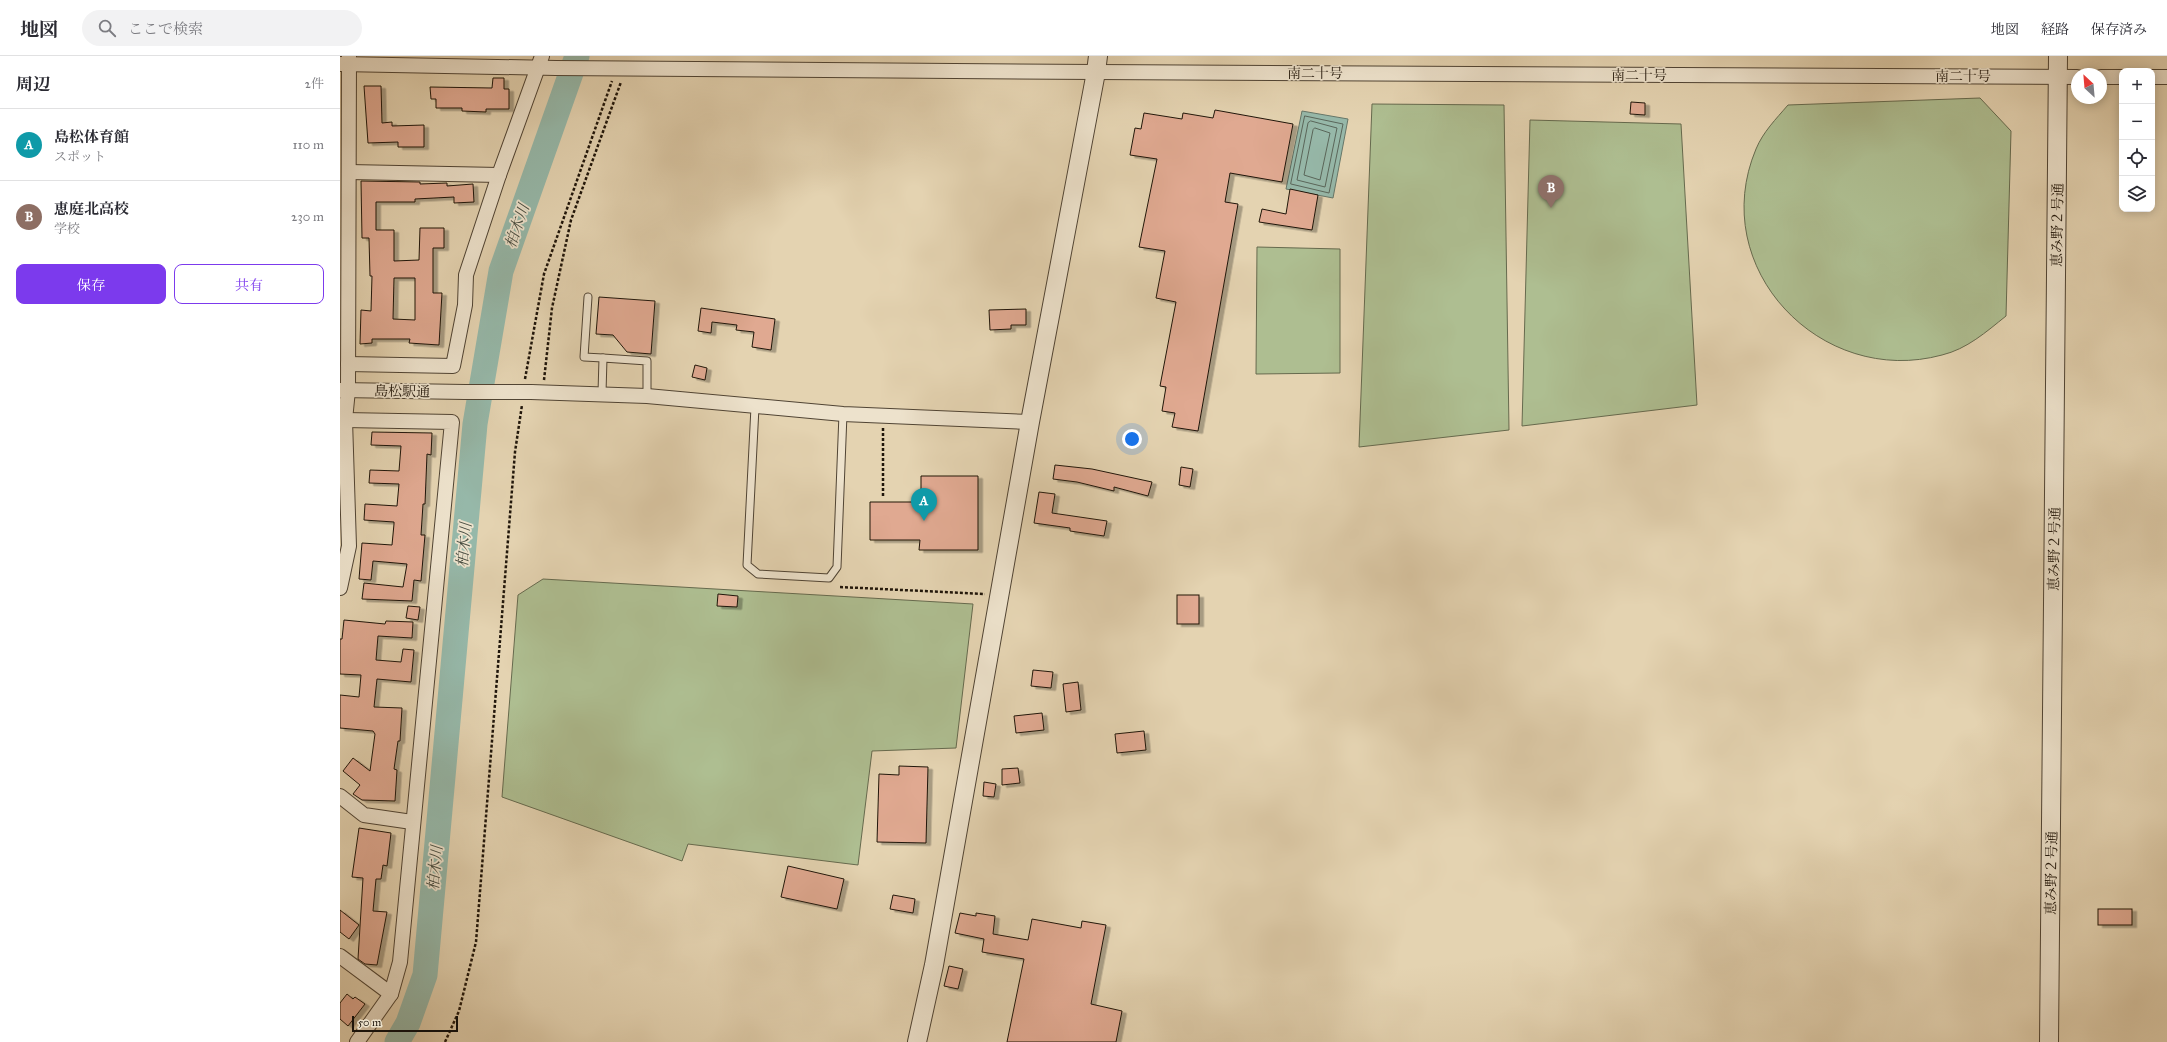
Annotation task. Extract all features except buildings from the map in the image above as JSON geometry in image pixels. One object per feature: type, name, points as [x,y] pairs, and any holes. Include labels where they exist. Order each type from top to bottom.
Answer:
[{"type":"street","name":"恵み野２号通","points":[[2049,1042],[2049,77],[2058,56]]},
{"type":"street","name":"南二十号","points":[[346,61],[540,61],[556,68],[616,71],[1097,64],[2049,77]]},
{"type":"street","points":[[340,588],[349,546],[344,390],[348,364],[344,203],[349,172],[346,61]]},
{"type":"street","points":[[348,364],[453,366],[465,305],[466,276],[499,175],[540,61]]},
{"type":"street","points":[[917,1042],[934,965],[1030,422],[1097,64]]},
{"type":"street","points":[[2049,77],[2071,77]]},
{"type":"street","points":[[2107,77],[2119,77]]},
{"type":"street","points":[[2155,77],[2167,78]]},
{"type":"street","points":[[349,172],[499,175]]},
{"type":"street","name":"島松駅通","points":[[344,390],[602,393],[843,414],[1030,422]]},
{"type":"street","points":[[345,420],[452,422],[412,822],[400,962],[391,994],[357,1042]]},
{"type":"street","points":[[340,796],[364,815],[412,822]]},
{"type":"street","points":[[340,956],[391,994]]},
{"type":"lane","points":[[588,297],[584,357],[647,361],[647,396]]},
{"type":"lane","points":[[602,393],[603,358]]},
{"type":"lane","points":[[755,407],[747,565],[758,574],[829,578],[838,567],[843,414]]},
{"type":"path","points":[[530,392],[544,274],[616,71]]},
{"type":"path","points":[[445,1042],[459,1011],[476,942],[515,452],[552,308],[571,220],[616,71]]},
{"type":"path","points":[[883,416],[884,497]]},
{"type":"path","points":[[840,587],[999,595]]},
{"type":"shaded area","points":[[1980,98],[2011,131],[2006,316],[1976,339],[1960,349],[1942,355],[1897,361],[1855,353],[1817,336],[1785,309],[1761,275],[1747,236],[1745,193],[1756,149],[1766,131],[1788,105]]},
{"type":"shaded area","points":[[1372,104],[1504,105],[1509,430],[1359,447]]},
{"type":"shaded area","points":[[1530,120],[1681,124],[1697,405],[1522,426]]},
{"type":"shaded area","points":[[1257,247],[1340,249],[1340,373],[1256,374]]},
{"type":"shaded area","points":[[543,579],[973,604],[956,748],[872,751],[858,865],[688,844],[682,861],[502,797],[518,595]]},
{"type":"water","points":[[1302,111],[1348,119],[1333,198],[1286,189]]},
{"type":"waterway","name":"柏木川","points":[[397,1042],[408,1023],[425,975],[475,424],[501,271],[577,56]]},
{"type":"place","name":"恵庭北高校","points":[[1551,208]]},
{"type":"place","name":"島松体育館","points":[[924,521]]}]
